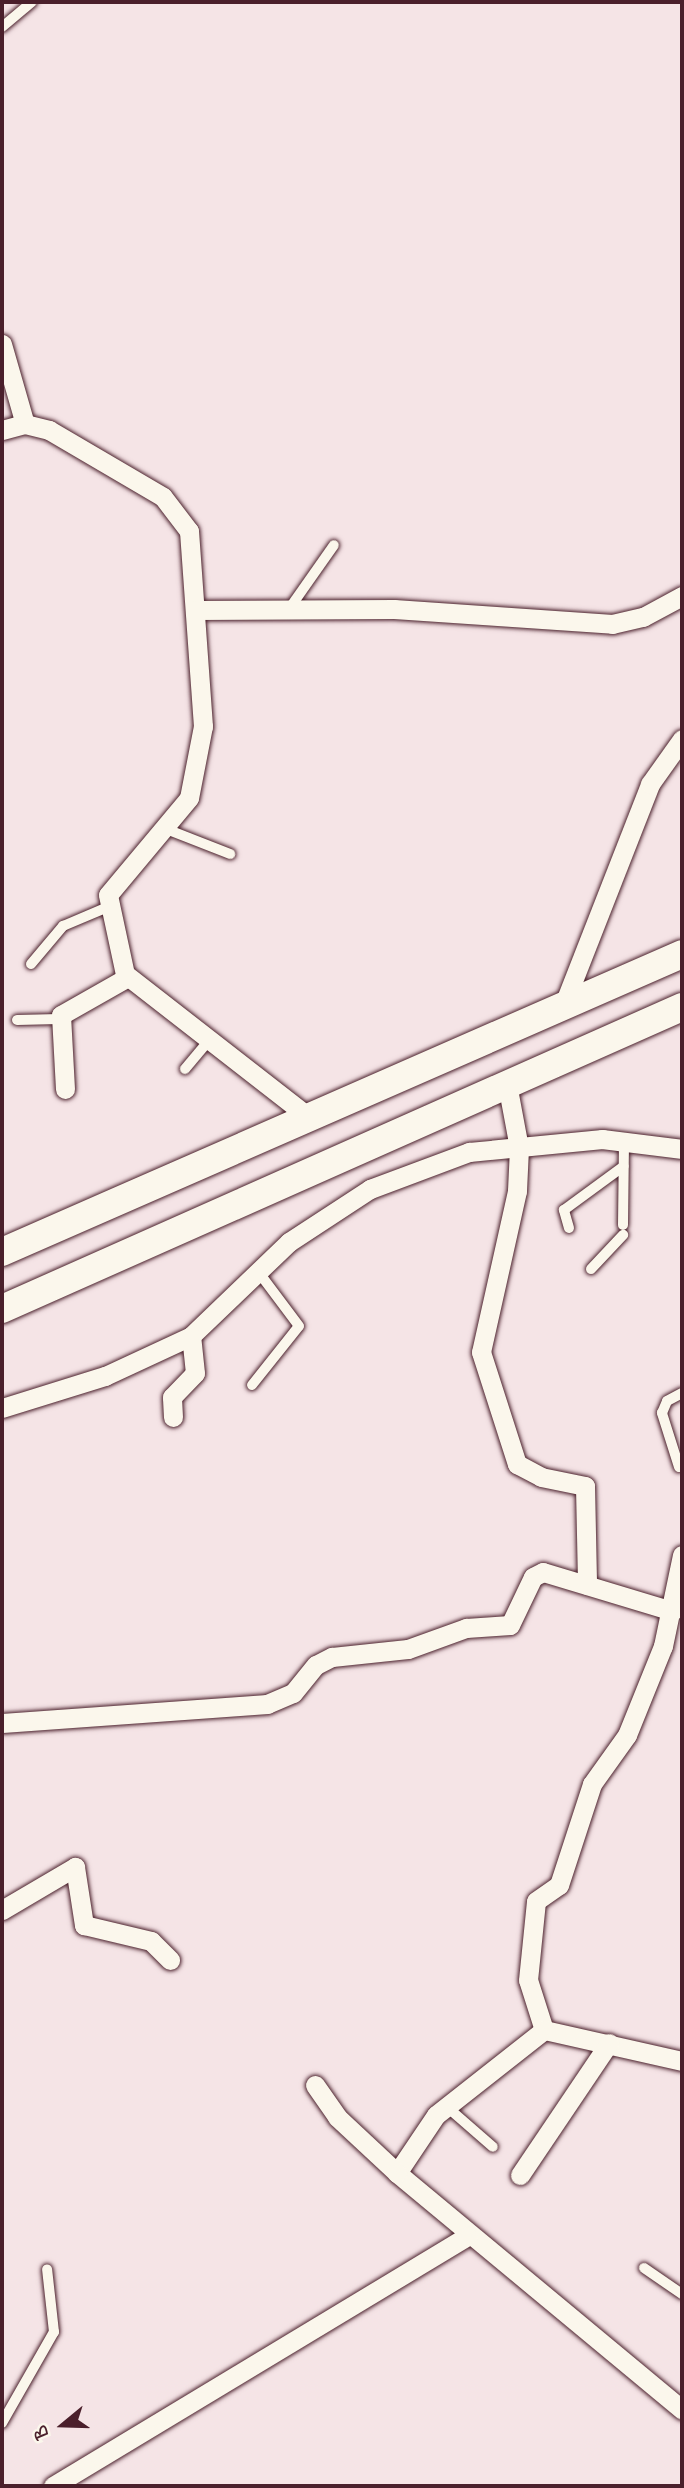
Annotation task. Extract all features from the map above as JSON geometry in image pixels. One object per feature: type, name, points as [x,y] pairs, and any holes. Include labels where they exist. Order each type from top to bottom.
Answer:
[{"type":"street","points":[[2,344],[25,424]]},
{"type":"street","points":[[2,430],[25,424],[96,456],[177,512],[189,531],[202,726],[193,788],[166,829],[108,895],[108,907],[128,977],[311,1119]]},
{"type":"street","points":[[196,610],[286,613],[394,609],[612,624],[643,617],[682,596]]},
{"type":"street","points":[[562,1010],[650,784],[682,739]]},
{"type":"street","points":[[2,1252],[562,1010],[682,954]]},
{"type":"street","points":[[65,1089],[59,1019],[128,977]]},
{"type":"street","points":[[2,1309],[508,1089],[682,1007]]},
{"type":"street","points":[[508,1089],[519,1148],[511,1225],[481,1352],[517,1464],[541,1477],[585,1486],[587,1585]]},
{"type":"street","points":[[2,1408],[105,1377],[191,1336],[257,1269],[370,1189],[469,1152],[624,1140],[682,1149]]},
{"type":"street","points":[[173,1417],[172,1397],[195,1373],[191,1336]]},
{"type":"street","points":[[544,2030],[528,1980],[536,1901],[561,1879],[592,1784],[627,1735],[672,1611],[682,1555]]},
{"type":"street","points":[[2,1723],[267,1704],[293,1693],[316,1665],[331,1657],[408,1649],[466,1628],[510,1625],[538,1573],[672,1611]]},
{"type":"street","points":[[2,1910],[75,1867],[85,1925],[151,1941],[170,1961]]},
{"type":"street","points":[[397,2173],[446,2106],[544,2030],[682,2061]]},
{"type":"street","points":[[520,2175],[609,2043]]},
{"type":"street","points":[[315,2085],[337,2117],[467,2236],[682,2410]]},
{"type":"street","points":[[53,2486],[467,2236]]},
{"type":"lane","points":[[2,27],[32,2]]},
{"type":"lane","points":[[286,613],[334,545]]},
{"type":"lane","points":[[166,829],[230,854]]},
{"type":"lane","points":[[32,964],[63,926],[108,907]]},
{"type":"lane","points":[[17,1020],[59,1019]]},
{"type":"lane","points":[[185,1069],[209,1040]]},
{"type":"lane","points":[[592,1269],[623,1230],[624,1140]]},
{"type":"lane","points":[[569,1228],[564,1210],[624,1166]]},
{"type":"lane","points":[[252,1385],[299,1326],[257,1269]]},
{"type":"lane","points":[[679,1467],[662,1413],[667,1401],[682,1392]]},
{"type":"lane","points":[[446,2106],[494,2147]]},
{"type":"lane","points":[[644,2267],[682,2294]]},
{"type":"lane","points":[[2,2423],[54,2332],[47,2269]]}]
